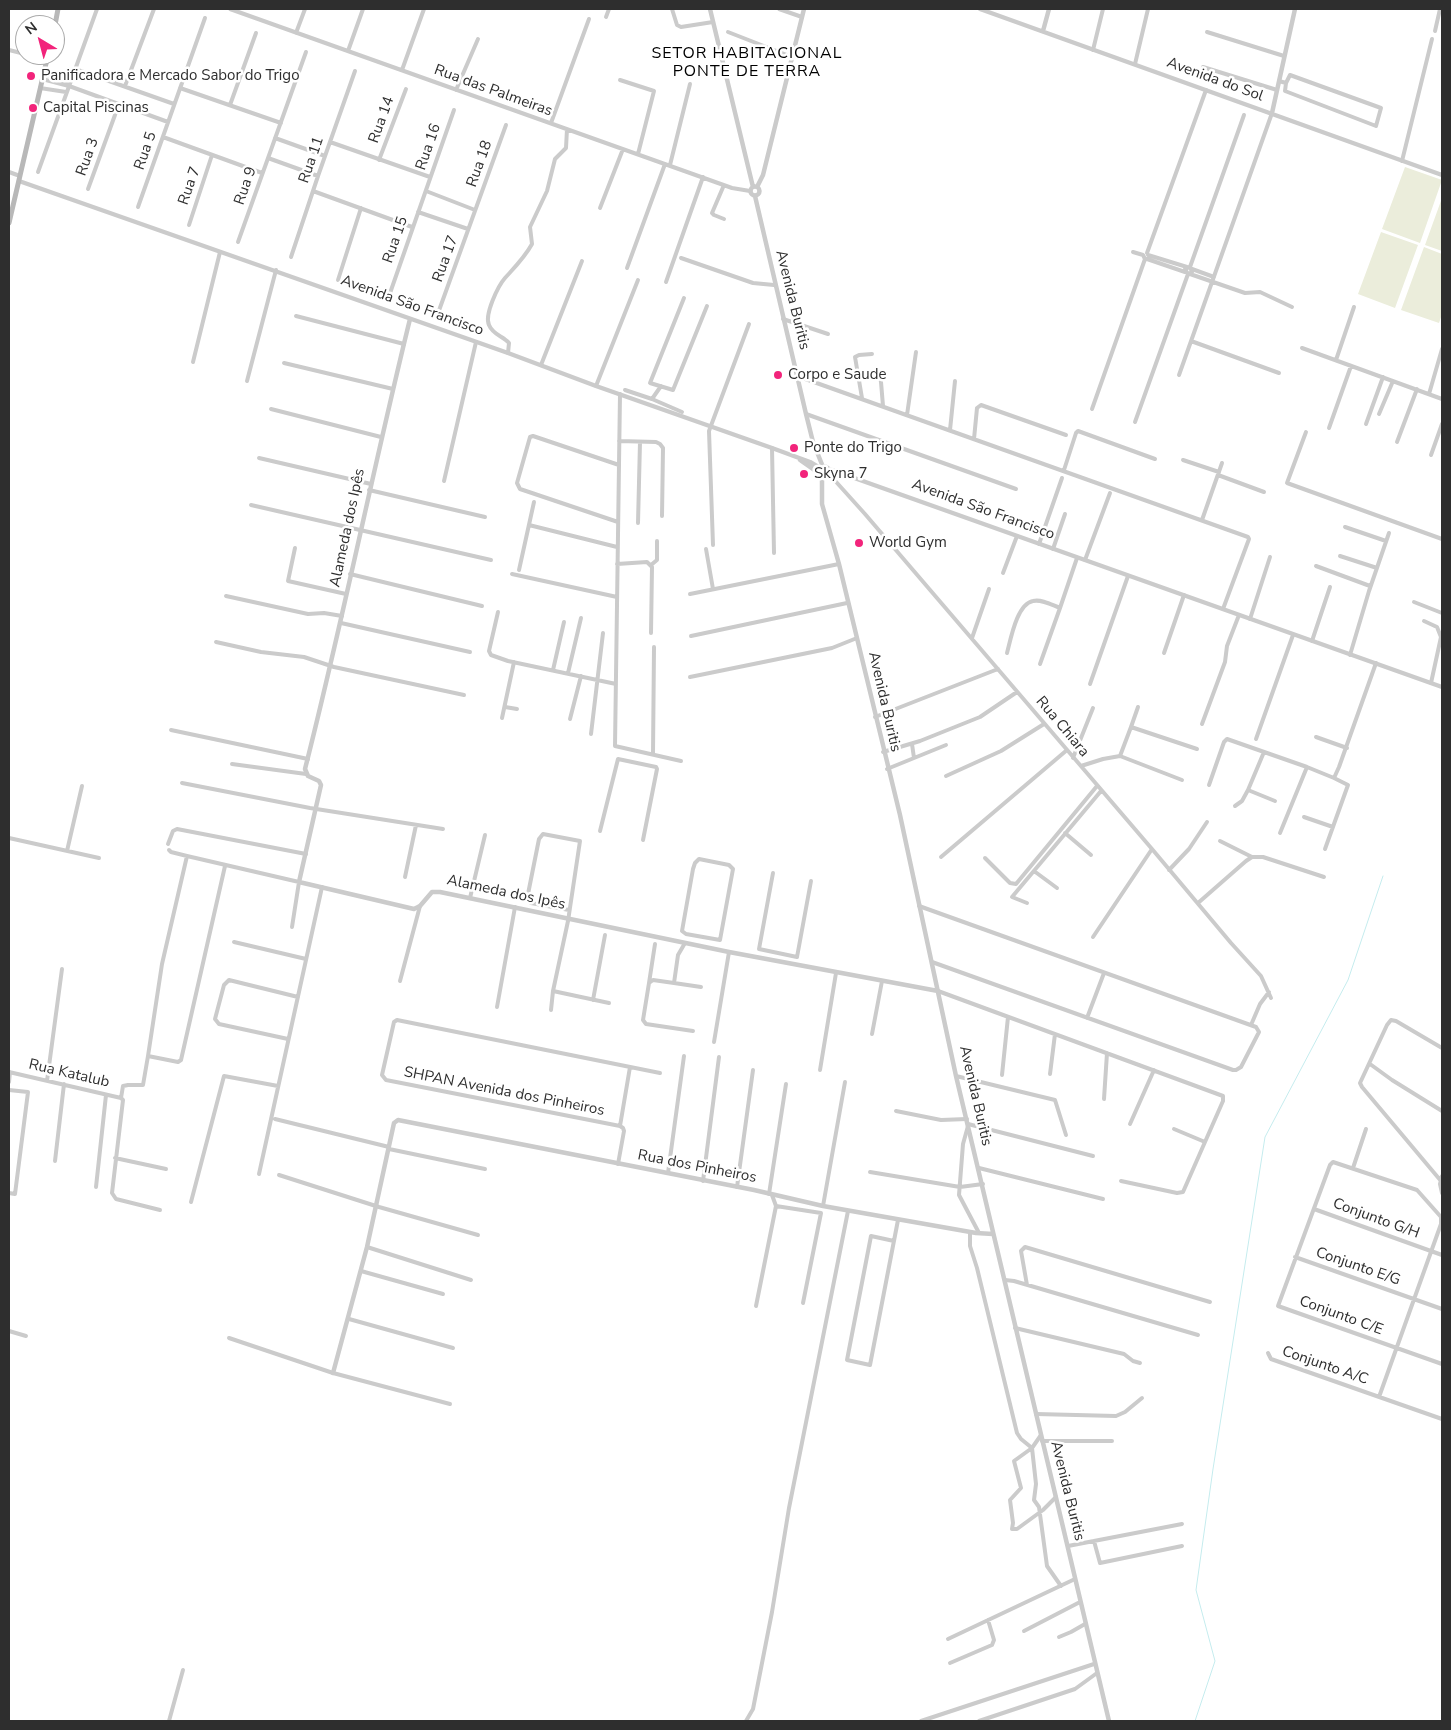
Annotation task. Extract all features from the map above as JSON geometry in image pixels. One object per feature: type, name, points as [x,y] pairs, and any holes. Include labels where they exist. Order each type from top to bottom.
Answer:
[{"type":"main road","points":[[9,223],[10,208],[46,65]]},
{"type":"street","points":[[38,172],[97,9]]},
{"type":"street","points":[[124,86],[154,9]]},
{"type":"street","name":"Rua das Palmeiras","points":[[230,9],[238,10],[724,185],[750,191]]},
{"type":"street","points":[[296,32],[304,9]]},
{"type":"street","points":[[348,51],[363,9]]},
{"type":"street","points":[[402,70],[424,9]]},
{"type":"street","points":[[606,17],[608,9]]},
{"type":"street","points":[[672,9],[676,25],[713,22]]},
{"type":"street","points":[[710,9],[749,174],[755,187],[760,193],[758,196],[755,196],[750,191],[755,187],[763,174],[804,9]]},
{"type":"street","points":[[779,9],[802,17]]},
{"type":"street","name":"Avenida do Sol","points":[[980,9],[1442,175]]},
{"type":"street","points":[[1043,31],[1049,9]]},
{"type":"street","points":[[1093,50],[1103,9]]},
{"type":"street","points":[[1135,64],[1148,9]]},
{"type":"street","points":[[1179,376],[1272,113],[1295,9]]},
{"type":"street","points":[[1435,31],[1440,9]]},
{"type":"street","name":"Rua 5","points":[[138,207],[205,18]]},
{"type":"street","points":[[551,123],[589,19]]},
{"type":"street","points":[[728,32],[792,57]]},
{"type":"street","points":[[1207,32],[1284,56]]},
{"type":"street","points":[[230,105],[256,33]]},
{"type":"street","points":[[456,90],[478,39]]},
{"type":"street","points":[[1402,161],[1432,39]]},
{"type":"street","name":"Rua 9","points":[[238,242],[306,52]]},
{"type":"street","points":[[1203,67],[1277,90]]},
{"type":"street","points":[[75,69],[174,104]]},
{"type":"street","name":"Rua 11","points":[[291,257],[355,71]]},
{"type":"street","points":[[44,74],[69,85]]},
{"type":"street","points":[[44,74],[168,122]]},
{"type":"street","points":[[1290,74],[1381,108],[1376,126],[1285,91],[1286,84],[1290,74]]},
{"type":"street","points":[[620,80],[654,91],[638,154]]},
{"type":"street","points":[[1279,81],[1286,84]]},
{"type":"street","points":[[628,268],[667,165],[690,84]]},
{"type":"street","points":[[40,88],[66,92]]},
{"type":"street","points":[[180,88],[281,123]]},
{"type":"street","name":"Rua 14","points":[[379,160],[406,89]]},
{"type":"street","points":[[1092,409],[1206,90]]},
{"type":"street","name":"Rua 3","points":[[88,189],[119,104]]},
{"type":"street","name":"Rua 16","points":[[426,191],[454,110]]},
{"type":"street","points":[[1135,422],[1244,115]]},
{"type":"street","name":"Rua 18","points":[[475,210],[506,125]]},
{"type":"street","points":[[508,352],[509,343],[490,328],[487,320],[488,312],[503,281],[514,270],[532,244],[530,227],[548,191],[555,159],[566,148],[567,129]]},
{"type":"street","points":[[163,137],[262,173]]},
{"type":"street","points":[[275,138],[325,156]]},
{"type":"street","points":[[330,142],[430,177]]},
{"type":"street","points":[[600,208],[623,149]]},
{"type":"street","name":"Rua 7","points":[[189,225],[212,155]]},
{"type":"street","points":[[268,158],[318,176]]},
{"type":"street","points":[[9,172],[19,178]]},
{"type":"street","points":[[666,282],[703,177]]},
{"type":"street","name":"Avenida São Francisco","points":[[19,178],[275,273],[508,352],[596,386],[772,448],[810,462],[821,471],[826,467],[829,471],[1442,687]]},
{"type":"street","points":[[724,185],[712,212],[714,215],[724,219]]},
{"type":"street","points":[[313,191],[412,227]]},
{"type":"street","points":[[426,191],[475,210]]},
{"type":"street","name":"Rua 15","points":[[389,296],[426,191]]},
{"type":"street","name":"Avenida Buritis","points":[[755,196],[774,285],[821,471],[822,504],[878,716],[883,752],[900,815],[956,1076],[1068,1546],[1096,1673],[1109,1721]]},
{"type":"street","points":[[338,280],[361,208]]},
{"type":"street","name":"Rua 17","points":[[437,316],[475,210]]},
{"type":"street","points":[[418,212],[468,229]]},
{"type":"street","points":[[193,362],[220,252]]},
{"type":"street","points":[[1133,252],[1190,268],[1245,293],[1260,292],[1292,307]]},
{"type":"street","points":[[1146,256],[1188,273],[1202,275]]},
{"type":"street","points":[[681,258],[753,283],[774,285]]},
{"type":"street","points":[[541,365],[582,262]]},
{"type":"street","points":[[1188,273],[1190,268]]},
{"type":"street","points":[[247,381],[275,273]]},
{"type":"street","points":[[596,386],[638,280]]},
{"type":"street","points":[[684,298],[650,383],[672,390],[707,306]]},
{"type":"street","points":[[1336,360],[1354,306]]},
{"type":"street","points":[[296,316],[404,344]]},
{"type":"street","name":"Alameda dos Ipês","points":[[306,774],[308,758],[341,623],[369,490],[378,436],[393,389],[410,319]]},
{"type":"street","points":[[783,319],[828,334]]},
{"type":"street","points":[[713,545],[710,426],[749,324]]},
{"type":"street","points":[[1191,341],[1279,373]]},
{"type":"street","points":[[444,480],[476,342]]},
{"type":"street","points":[[1302,348],[1442,398]]},
{"type":"street","points":[[1429,394],[1442,349]]},
{"type":"street","points":[[908,415],[916,352]]},
{"type":"street","points":[[862,398],[855,357],[872,354]]},
{"type":"street","points":[[284,362],[393,389]]},
{"type":"street","points":[[1329,428],[1351,366]]},
{"type":"street","points":[[858,376],[870,375],[880,378],[882,382],[883,406]]},
{"type":"street","points":[[797,376],[1248,537],[1224,609]]},
{"type":"street","points":[[1366,424],[1383,377]]},
{"type":"street","points":[[950,430],[955,381]]},
{"type":"street","points":[[1379,414],[1393,381]]},
{"type":"street","points":[[648,404],[661,386]]},
{"type":"street","points":[[1397,442],[1417,389]]},
{"type":"street","points":[[626,390],[682,412]]},
{"type":"street","points":[[620,394],[615,746],[681,761]]},
{"type":"street","points":[[974,438],[977,408],[981,405],[1066,435]]},
{"type":"street","points":[[271,409],[378,436]]},
{"type":"street","points":[[806,414],[1016,489]]},
{"type":"street","points":[[1431,455],[1442,424]]},
{"type":"street","points":[[1064,470],[1078,431],[1155,459]]},
{"type":"street","points":[[1306,432],[1287,481],[1288,485],[1442,539]]},
{"type":"street","points":[[618,522],[520,489],[517,481],[530,437],[536,436],[619,465]]},
{"type":"street","points":[[619,441],[658,443],[663,448],[662,516]]},
{"type":"street","points":[[638,522],[640,442]]},
{"type":"street","points":[[772,448],[774,553]]},
{"type":"street","points":[[259,458],[370,484]]},
{"type":"street","points":[[1183,460],[1264,492]]},
{"type":"street","points":[[1202,520],[1222,463]]},
{"type":"street","points":[[821,471],[826,477],[829,471]]},
{"type":"street","name":"Rua Chiara","points":[[829,471],[1261,976],[1271,998]]},
{"type":"street","points":[[1039,544],[1062,478]]},
{"type":"street","points":[[369,490],[485,517]]},
{"type":"street","points":[[1085,560],[1110,493]]},
{"type":"street","points":[[520,570],[534,502]]},
{"type":"street","points":[[251,505],[491,560]]},
{"type":"street","points":[[1053,549],[1065,514]]},
{"type":"street","points":[[529,525],[618,547]]},
{"type":"street","points":[[1345,527],[1386,541]]},
{"type":"street","points":[[1350,655],[1370,586],[1389,533]]},
{"type":"street","points":[[1003,573],[1017,536]]},
{"type":"street","points":[[651,564],[657,560],[657,541]]},
{"type":"street","points":[[295,548],[288,581],[346,594]]},
{"type":"street","points":[[706,549],[713,589]]},
{"type":"street","points":[[1340,556],[1377,568]]},
{"type":"street","points":[[1250,619],[1270,557]]},
{"type":"street","points":[[1040,664],[1078,558]]},
{"type":"street","points":[[617,564],[647,562],[651,564]]},
{"type":"street","points":[[651,564],[651,633]]},
{"type":"street","points":[[690,594],[839,564]]},
{"type":"street","points":[[1316,566],[1370,586]]},
{"type":"street","points":[[350,574],[482,606]]},
{"type":"street","points":[[512,574],[617,597]]},
{"type":"street","points":[[1090,684],[1128,576]]},
{"type":"street","points":[[1312,641],[1330,587]]},
{"type":"street","points":[[972,638],[989,589]]},
{"type":"street","points":[[1164,653],[1184,595]]},
{"type":"street","points":[[226,596],[308,614],[324,613],[342,616]]},
{"type":"street","points":[[1006,653],[1020,609],[1027,603],[1033,600],[1040,601],[1060,608]]},
{"type":"street","points":[[1414,602],[1442,613]]},
{"type":"street","points":[[691,636],[847,603]]},
{"type":"street","points":[[498,612],[490,653],[514,662],[616,684]]},
{"type":"street","points":[[1202,724],[1225,662],[1227,646],[1239,615]]},
{"type":"street","points":[[568,673],[581,618]]},
{"type":"street","points":[[1424,621],[1437,627],[1441,637],[1431,683]]},
{"type":"street","points":[[553,670],[564,622]]},
{"type":"street","points":[[341,623],[470,652]]},
{"type":"street","points":[[591,734],[604,633]]},
{"type":"street","points":[[1256,739],[1293,634]]},
{"type":"street","points":[[690,677],[832,648],[857,638]]},
{"type":"street","points":[[216,642],[261,652],[304,657],[331,666],[464,695]]},
{"type":"street","points":[[654,647],[654,754]]},
{"type":"street","points":[[502,718],[514,662]]},
{"type":"street","points":[[1334,778],[1376,663]]},
{"type":"street","points":[[878,716],[998,669]]},
{"type":"street","points":[[570,719],[580,676]]},
{"type":"street","points":[[883,752],[912,744],[980,717],[1017,692]]},
{"type":"street","points":[[1120,756],[1138,706]]},
{"type":"street","points":[[504,707],[517,709]]},
{"type":"street","points":[[1073,758],[1093,708]]},
{"type":"street","points":[[946,776],[1001,751],[1044,724]]},
{"type":"street","points":[[1131,726],[1197,749]]},
{"type":"street","points":[[171,730],[308,758]]},
{"type":"street","points":[[1316,737],[1346,748]]},
{"type":"street","points":[[1209,785],[1226,740],[1230,739],[1307,767],[1348,785],[1325,849]]},
{"type":"street","points":[[912,744],[914,758]]},
{"type":"street","points":[[888,769],[946,745]]},
{"type":"street","points":[[600,831],[620,748]]},
{"type":"street","points":[[940,857],[1067,750]]},
{"type":"street","points":[[1235,806],[1242,801],[1248,790],[1264,752]]},
{"type":"street","points":[[1081,766],[1120,756],[1182,780]]},
{"type":"street","points":[[618,759],[656,767],[657,770],[643,840]]},
{"type":"street","points":[[232,764],[306,774],[310,778],[320,781],[321,784],[299,882],[292,927]]},
{"type":"street","points":[[1280,833],[1307,767]]},
{"type":"street","points":[[182,782],[316,808],[443,829]]},
{"type":"street","points":[[67,851],[82,786]]},
{"type":"street","points":[[985,858],[1010,883],[1016,884],[1097,786]]},
{"type":"street","points":[[1248,790],[1275,801]]},
{"type":"street","points":[[1027,904],[1012,897],[1102,791]]},
{"type":"street","points":[[1304,817],[1333,827]]},
{"type":"street","points":[[1169,870],[1189,849],[1207,822]]},
{"type":"street","points":[[405,877],[416,825]]},
{"type":"street","points":[[168,844],[173,831],[177,829],[306,854]]},
{"type":"street","points":[[1065,833],[1091,855]]},
{"type":"street","points":[[551,1010],[553,991],[568,919],[580,841],[544,834],[539,839],[527,898],[531,903],[569,910]]},
{"type":"street","points":[[470,898],[485,835]]},
{"type":"street","points":[[9,838],[99,858]]},
{"type":"street","points":[[1220,841],[1252,857],[1263,857],[1324,877]]},
{"type":"street","points":[[1093,937],[1152,849]]},
{"type":"street","points":[[169,850],[225,866],[410,908],[420,906]]},
{"type":"street","points":[[160,1210],[116,1199],[113,1196],[112,1189],[123,1086],[143,1085],[162,964],[187,856]]},
{"type":"street","points":[[1198,904],[1252,857]]},
{"type":"street","points":[[699,859],[729,865],[733,869],[722,938],[718,940],[700,937],[683,934],[682,931],[695,863],[699,859]]},
{"type":"street","points":[[148,1056],[178,1062],[180,1060],[225,866]]},
{"type":"street","points":[[1034,871],[1057,888]]},
{"type":"street","points":[[773,873],[759,949],[777,953],[797,957],[811,881]]},
{"type":"street","points":[[259,1174],[322,887]]},
{"type":"street","name":"Alameda dos Ipês","points":[[420,906],[434,892],[836,974],[938,991]]},
{"type":"street","points":[[918,905],[1251,1025],[1258,1028],[1259,1033],[1241,1067],[1236,1070],[932,962]]},
{"type":"street","points":[[400,981],[420,906]]},
{"type":"street","points":[[497,1008],[515,907]]},
{"type":"street","points":[[593,1000],[605,936]]},
{"type":"street","points":[[698,946],[700,937]]},
{"type":"street","points":[[234,942],[306,959]]},
{"type":"street","points":[[674,983],[678,955],[685,943]]},
{"type":"street","points":[[655,944],[644,1022],[646,1024],[693,1031]]},
{"type":"street","points":[[714,1042],[729,952]]},
{"type":"street","points":[[777,953],[778,962]]},
{"type":"street","points":[[47,1081],[62,970]]},
{"type":"street","points":[[1088,1018],[1104,972]]},
{"type":"street","points":[[820,1070],[836,974]]},
{"type":"street","points":[[288,1039],[219,1024],[215,1019],[224,985],[229,980],[298,997]]},
{"type":"street","points":[[649,983],[653,980],[700,987]]},
{"type":"street","points":[[872,1034],[882,981]]},
{"type":"street","points":[[553,991],[609,1003]]},
{"type":"street","points":[[938,991],[1223,1096],[1224,1100],[1181,1194],[1121,1181]]},
{"type":"street","points":[[1251,1025],[1260,1004],[1269,992]]},
{"type":"street","points":[[1002,1075],[1008,1017]]},
{"type":"street","points":[[1441,1192],[1441,1178],[1360,1083],[1391,1020],[1396,1021],[1442,1048]]},
{"type":"street","name":"SHPAN Avenida dos Pinheiros","points":[[400,1021],[630,1068],[620,1126],[384,1079],[382,1075],[394,1022],[400,1021]]},
{"type":"street","points":[[1050,1074],[1055,1034]]},
{"type":"street","points":[[1104,1099],[1107,1053]]},
{"type":"street","points":[[668,1173],[684,1056]]},
{"type":"street","points":[[703,1180],[719,1057]]},
{"type":"street","points":[[1370,1064],[1442,1111]]},
{"type":"street","points":[[630,1068],[660,1073]]},
{"type":"street","points":[[737,1188],[753,1070]]},
{"type":"street","points":[[1130,1124],[1154,1070]]},
{"type":"street","points":[[9,1072],[9,1082]]},
{"type":"street","name":"Rua Katalub","points":[[9,1072],[64,1084],[122,1100]]},
{"type":"street","points":[[191,1202],[224,1076],[278,1086]]},
{"type":"street","points":[[956,1076],[1055,1100],[1066,1135]]},
{"type":"street","points":[[823,1206],[845,1082]]},
{"type":"street","points":[[55,1161],[64,1084]]},
{"type":"street","points":[[756,1306],[776,1206],[770,1194],[786,1084]]},
{"type":"street","points":[[9,1090],[28,1092],[15,1194],[9,1193]]},
{"type":"street","points":[[96,1187],[106,1095]]},
{"type":"street","points":[[896,1111],[968,1123],[1093,1156]]},
{"type":"street","points":[[275,1119],[389,1148],[485,1169]]},
{"type":"street","name":"Rua dos Pinheiros","points":[[389,1148],[394,1123],[400,1119],[848,1211],[970,1232],[994,1234]]},
{"type":"street","points":[[968,1123],[963,1144],[960,1195],[979,1233]]},
{"type":"street","points":[[618,1164],[624,1131],[620,1126]]},
{"type":"street","points":[[1174,1129],[1205,1142]]},
{"type":"street","points":[[1353,1168],[1366,1129]]},
{"type":"street","points":[[334,1373],[367,1247],[389,1148]]},
{"type":"street","points":[[115,1158],[166,1169]]},
{"type":"street","points":[[1295,1257],[1330,1165],[1336,1162],[1417,1190],[1441,1217],[1441,1224],[1379,1396]]},
{"type":"street","points":[[979,1168],[1103,1199]]},
{"type":"street","points":[[870,1172],[960,1187],[982,1184]]},
{"type":"street","points":[[279,1175],[375,1206],[478,1235]]},
{"type":"street","points":[[776,1206],[821,1213],[803,1303]]},
{"type":"street","name":"Conjunto G/H","points":[[1314,1209],[1442,1255]]},
{"type":"street","points":[[746,1721],[753,1709],[772,1612],[788,1508],[848,1211]]},
{"type":"street","points":[[894,1241],[872,1236],[847,1360],[870,1365],[894,1241],[898,1220]]},
{"type":"street","points":[[970,1232],[970,1246],[1017,1433],[1032,1448],[1036,1484],[1034,1500],[1039,1507],[1047,1566],[1061,1586]]},
{"type":"street","points":[[367,1247],[471,1280]]},
{"type":"street","points":[[1027,1285],[1021,1251],[1026,1247],[1210,1302]]},
{"type":"street","name":"Conjunto E/G","points":[[1295,1257],[1442,1309]]},
{"type":"street","name":"Conjunto C/E","points":[[1295,1257],[1278,1306],[1442,1364]]},
{"type":"street","points":[[360,1271],[443,1294]]},
{"type":"street","points":[[1005,1280],[1198,1335]]},
{"type":"street","points":[[348,1319],[454,1348]]},
{"type":"street","points":[[1015,1328],[1124,1354],[1133,1361],[1140,1363]]},
{"type":"street","points":[[9,1331],[26,1336]]},
{"type":"street","points":[[229,1338],[334,1373],[450,1404]]},
{"type":"street","name":"Conjunto A/C","points":[[1268,1353],[1271,1359],[1442,1419]]},
{"type":"street","points":[[1036,1414],[1116,1416],[1142,1398]]},
{"type":"street","points":[[1041,1435],[1032,1448],[1014,1460],[1021,1488],[1010,1500],[1012,1529],[1017,1529],[1039,1513],[1056,1497]]},
{"type":"street","points":[[1042,1441],[1112,1441]]},
{"type":"street","points":[[1068,1546],[1182,1524]]},
{"type":"street","points":[[1094,1541],[1100,1563],[1182,1546]]},
{"type":"street","points":[[948,1639],[1075,1579]]},
{"type":"street","points":[[1024,1632],[1080,1602]]},
{"type":"street","points":[[950,1663],[992,1644],[994,1640],[988,1620]]},
{"type":"street","points":[[1059,1637],[1085,1624]]},
{"type":"street","points":[[921,1721],[1094,1664]]},
{"type":"street","points":[[169,1721],[182,1670]]},
{"type":"street","points":[[979,1721],[1075,1689],[1096,1673]]},
{"type":"green space","points":[[1405,167],[1442,180],[1420,243],[1382,229]]},
{"type":"green space","points":[[1442,198],[1442,251],[1425,245]]},
{"type":"green space","points":[[1381,232],[1418,245],[1395,308],[1358,294]]},
{"type":"green space","points":[[1424,247],[1442,254],[1442,314],[1439,323],[1401,310]]},
{"type":"waterway","points":[[1195,1721],[1215,1661],[1196,1590],[1265,1137],[1348,980],[1383,876]]},
{"type":"place","name":"Panificadora e Mercado Sabor do Trigo","points":[[31,76]]},
{"type":"place","name":"Capital Piscinas","points":[[33,108]]},
{"type":"place","name":"Corpo e Saude","points":[[778,375]]},
{"type":"place","name":"Ponte do Trigo","points":[[794,448]]},
{"type":"place","name":"Skyna 7","points":[[804,474]]},
{"type":"place","name":"World Gym","points":[[859,543]]},
{"type":"district","name":"SETOR HABITACIONAL PONTE DE TERRA","points":[[747,63]]}]
